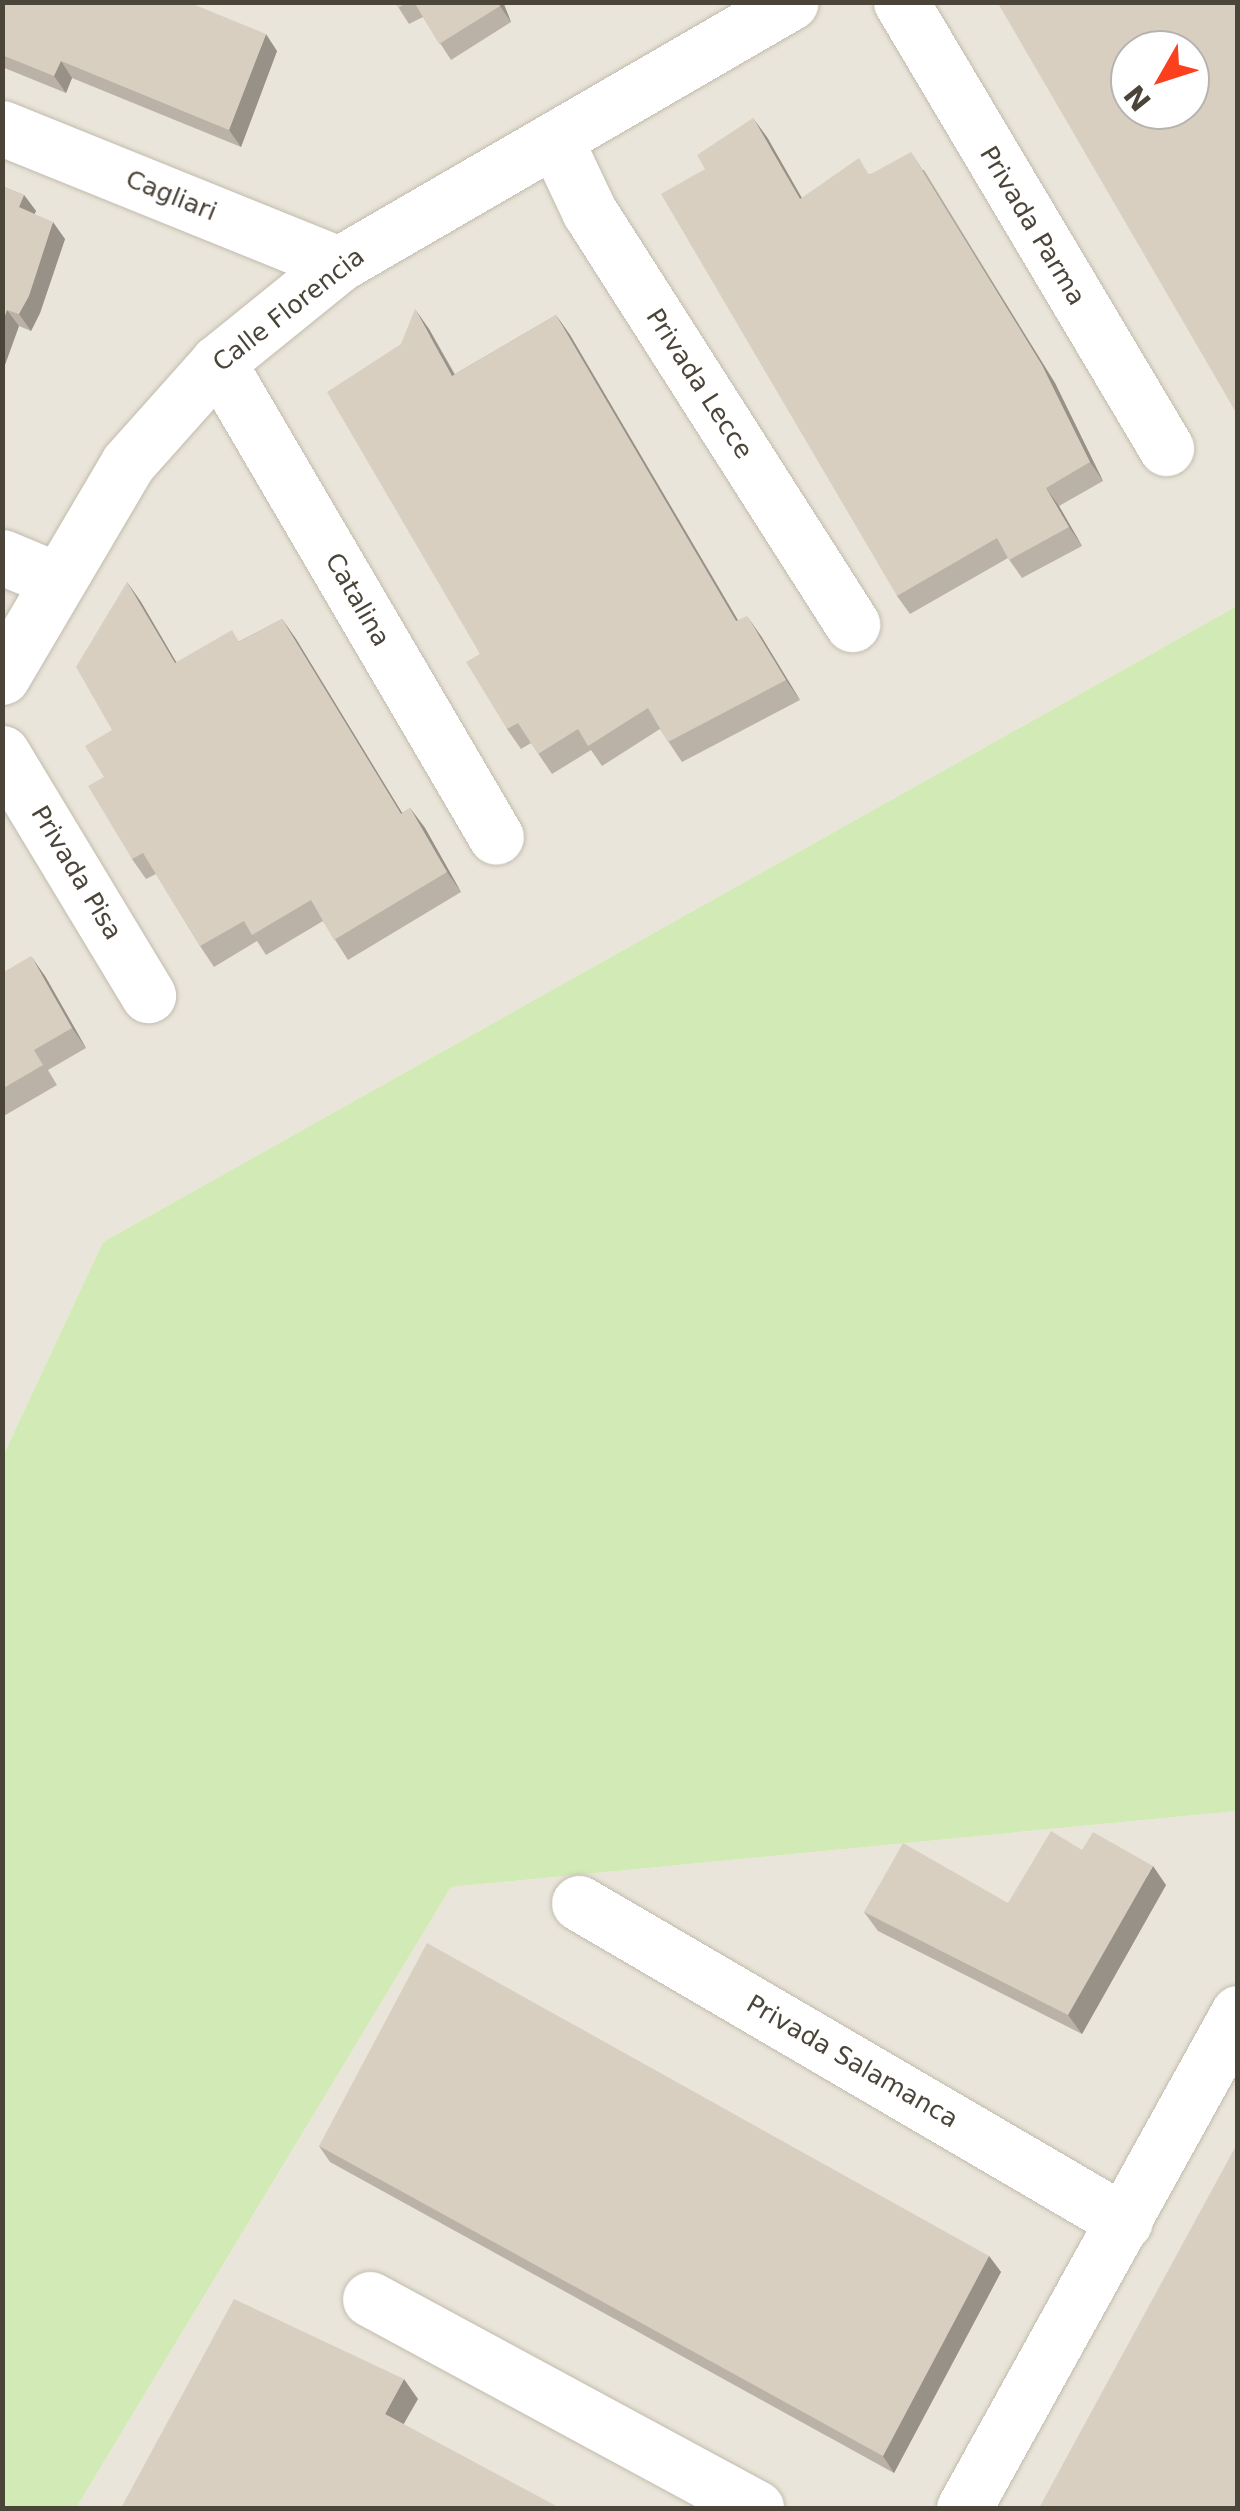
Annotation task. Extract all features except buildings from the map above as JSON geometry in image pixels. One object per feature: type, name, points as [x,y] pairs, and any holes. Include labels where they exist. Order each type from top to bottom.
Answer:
[{"type":"street","name":"Calle Florencia","points":[[2,676],[55,579],[128,463],[218,362],[339,264],[791,2]]},
{"type":"street","name":"Privada Parma","points":[[901,2],[1166,448]]},
{"type":"street","name":"Cagliari","points":[[2,128],[339,264]]},
{"type":"street","name":"Privada Lecce","points":[[555,140],[589,212],[852,624]]},
{"type":"street","name":"Catalina","points":[[218,362],[496,838]]},
{"type":"street","points":[[2,557],[55,579]]},
{"type":"street","name":"Privada Pisa","points":[[2,753],[148,995]]},
{"type":"street","name":"Privada Salamanca","points":[[580,1903],[1125,2222]]},
{"type":"street","points":[[964,2508],[1238,2013]]},
{"type":"street","points":[[370,2300],[756,2508]]},
{"type":"shaded area","points":[[3,3],[1237,3],[1237,606],[103,1242],[3,1456]]},
{"type":"shaded area","points":[[1237,1811],[1237,2508],[76,2508],[451,1887]]},
{"type":"green space","points":[[1237,606],[1237,1811],[451,1887],[76,2508],[3,2508],[3,1456],[103,1242]]}]
